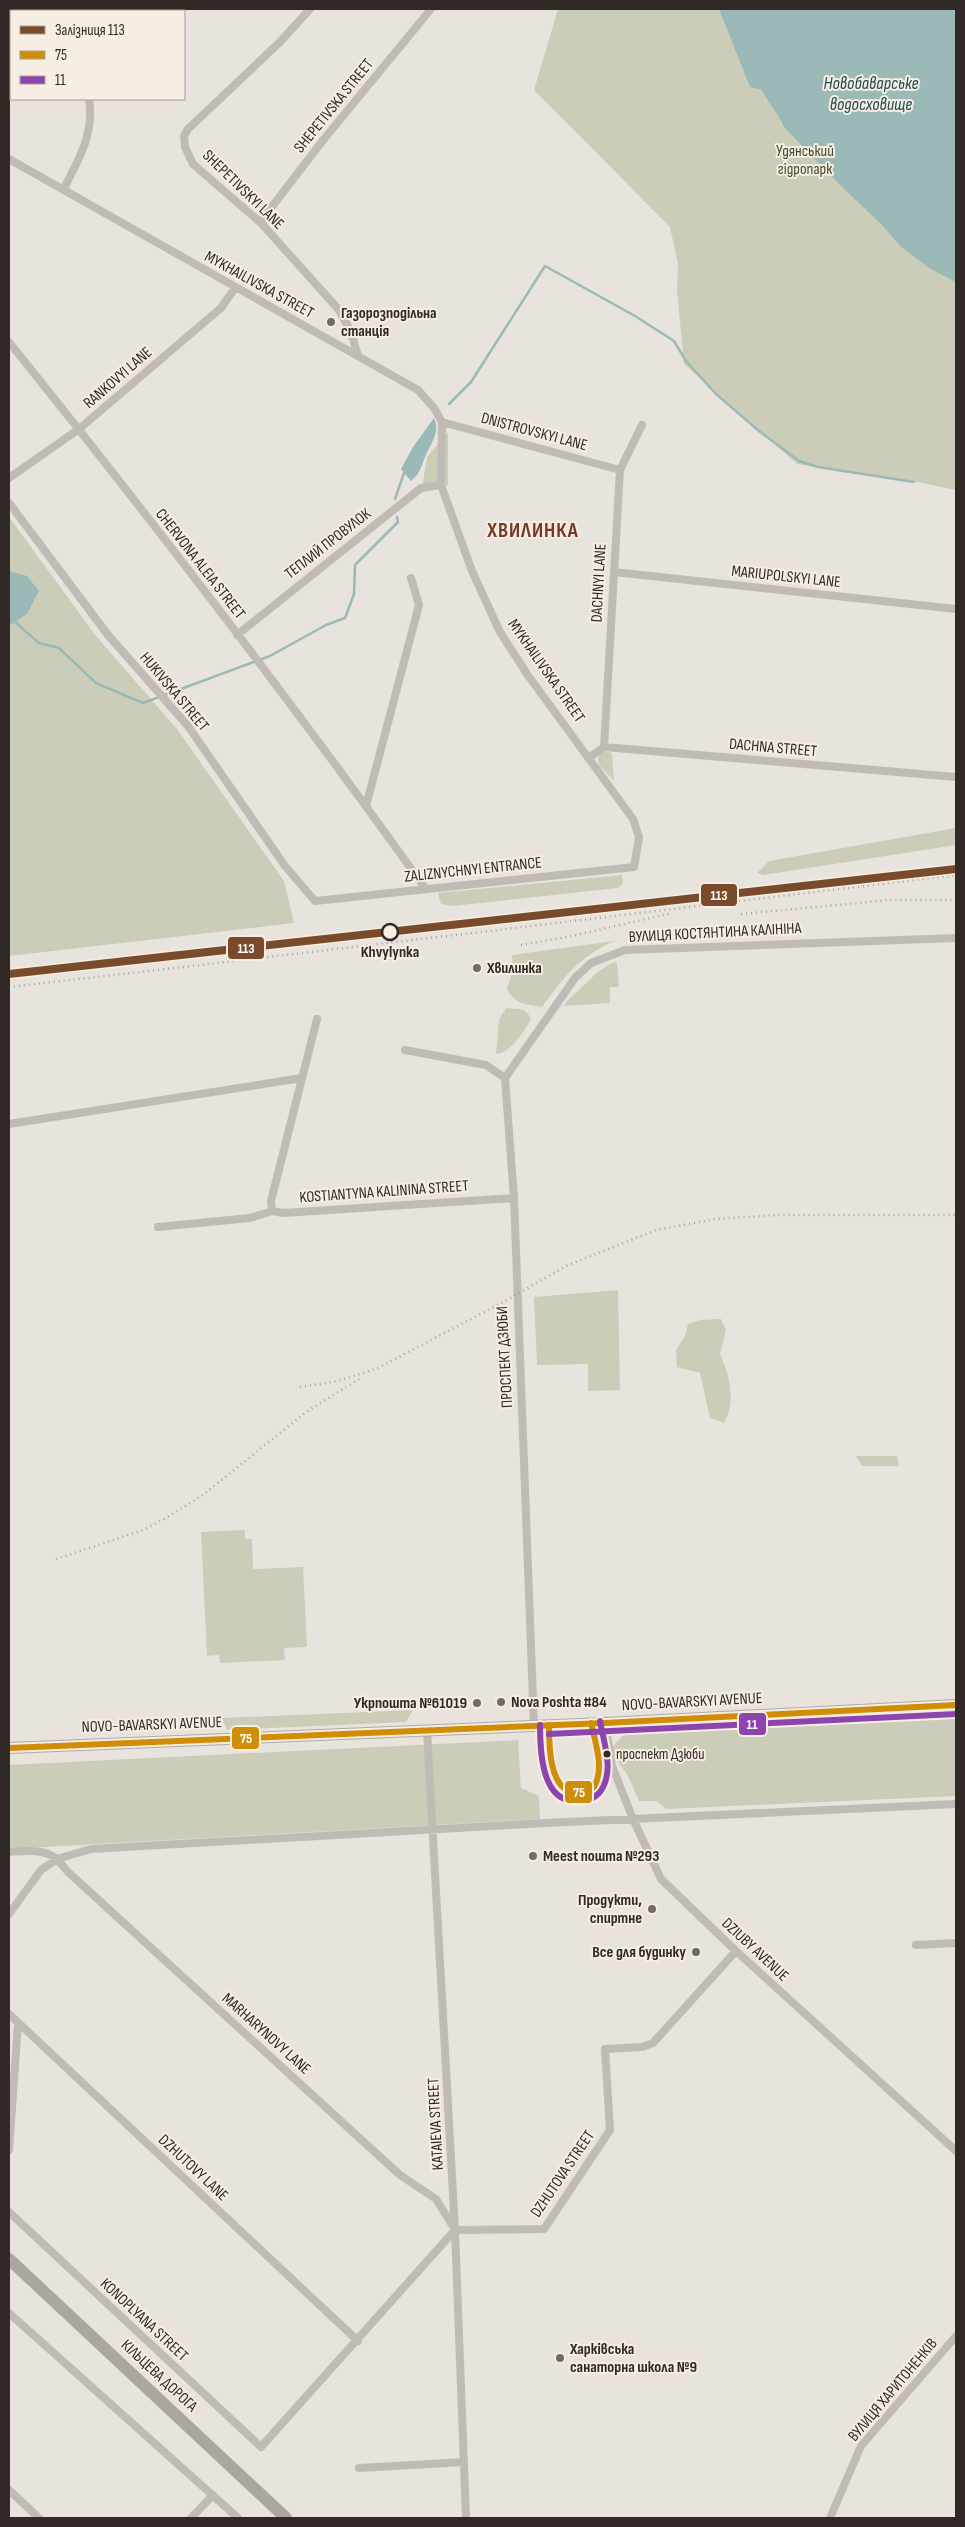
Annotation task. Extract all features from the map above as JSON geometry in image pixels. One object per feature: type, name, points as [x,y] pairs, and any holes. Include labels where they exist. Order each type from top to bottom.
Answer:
[{"type":"highway","name":"КІЛЬЦЕВА ДОРОГА","points":[[9,2259],[286,2518]]},
{"type":"main road","name":"NOVO-BAVARSKYI AVENUE","points":[[9,1748],[605,1723],[956,1705]]},
{"type":"street","name":"SHEPETIVSKYI LANE","points":[[310,9],[280,42],[188,129],[184,136],[185,147],[193,164],[262,224],[339,310],[351,332],[358,356]]},
{"type":"street","name":"SHEPETIVSKA STREET","points":[[262,224],[264,217],[324,138],[431,9]]},
{"type":"street","points":[[63,190],[84,151],[89,132],[89,100]]},
{"type":"street","name":"MYKHAILIVSKA STREET","points":[[9,159],[418,390],[434,408],[442,422],[441,485],[472,571],[500,632],[527,674],[590,757],[633,819],[639,837],[634,867]]},
{"type":"street","name":"RANKOVYI LANE","points":[[9,478],[79,430],[221,308],[235,288]]},
{"type":"street","name":"CHERVONA ALEIA STREET","points":[[9,342],[237,634],[425,888]]},
{"type":"street","name":"DNISTROVSKYI LANE","points":[[442,422],[620,470]]},
{"type":"street","name":"DACHNYI LANE","points":[[604,747],[620,470],[642,425]]},
{"type":"street","name":"ТЕПЛИЙ ПРОВУЛОК","points":[[237,634],[421,488],[441,485]]},
{"type":"street","name":"HUKIVSKA STREET","points":[[9,503],[108,635],[188,726],[285,866],[315,901]]},
{"type":"street","name":"MARIUPOLSKYI LANE","points":[[614,572],[956,609]]},
{"type":"street","points":[[366,806],[419,605],[412,578]]},
{"type":"street","points":[[590,757],[604,747]]},
{"type":"street","name":"DACHNA STREET","points":[[604,747],[956,777]]},
{"type":"street","name":"ZALIZNYCHNYI ENTRANCE","points":[[315,901],[634,867]]},
{"type":"street","name":"ВУЛИЦЯ КОСТЯНТИНА КАЛІНІНА","points":[[505,1078],[575,978],[591,963],[625,950],[956,938]]},
{"type":"street","name":"KOSTIANTYNA KALININA STREET","points":[[317,1019],[271,1202],[272,1211],[283,1213],[514,1198]]},
{"type":"street","points":[[406,1050],[486,1066],[505,1078],[514,1198]]},
{"type":"street","points":[[9,1124],[302,1078]]},
{"type":"street","name":"ПРОСПЕКТ ДЗЮБИ","points":[[514,1198],[534,1726]]},
{"type":"street","points":[[158,1226],[250,1218],[272,1211]]},
{"type":"street","name":"DZIUBY AVENUE","points":[[605,1723],[612,1766],[633,1819],[662,1879],[736,1951],[956,2151]]},
{"type":"street","name":"KATAIEVA STREET","points":[[427,1730],[455,2230],[466,2518]]},
{"type":"street","points":[[9,1914],[41,1870],[57,1859],[91,1849],[633,1819],[956,1804]]},
{"type":"street","points":[[9,1852],[27,1850],[49,1853],[57,1859]]},
{"type":"street","name":"MARHARYNOVY LANE","points":[[57,1859],[68,1872],[400,2174],[436,2199],[455,2230]]},
{"type":"street","points":[[916,1945],[956,1944]]},
{"type":"street","name":"DZHUTOVA STREET","points":[[455,2230],[544,2229],[610,2130],[604,2049],[642,2047],[653,2043],[736,1951]]},
{"type":"street","name":"DZHUTOVY LANE","points":[[9,2014],[358,2341]]},
{"type":"street","points":[[9,2150],[18,2023]]},
{"type":"street","name":"KONOPLYANA STREET","points":[[9,2212],[261,2447],[358,2341]]},
{"type":"street","points":[[358,2341],[455,2230]]},
{"type":"street","points":[[9,2313],[238,2518]]},
{"type":"street","name":"ВУЛИЦЯ ХАРИТОНЕНКІВ","points":[[830,2518],[861,2446],[956,2336]]},
{"type":"street","points":[[359,2468],[464,2462]]},
{"type":"street","points":[[9,2490],[39,2518]]},
{"type":"street","points":[[191,2518],[213,2495]]},
{"type":"green space","name":"Удянський гідропарк","points":[[558,9],[956,9],[956,490],[913,481],[913,483],[797,464],[684,364],[677,290],[678,264],[670,227],[534,90]]},
{"type":"green space","points":[[448,432],[448,485],[422,488],[427,457]]},
{"type":"green space","points":[[9,517],[96,636],[177,729],[284,881],[294,923],[9,956]]},
{"type":"green space","points":[[608,751],[612,754],[614,781],[599,765],[598,758],[601,753]]},
{"type":"green space","points":[[956,828],[956,845],[763,875],[757,873],[769,861]]},
{"type":"green space","points":[[622,875],[623,883],[618,888],[453,906],[441,904],[438,893]]},
{"type":"green space","points":[[614,941],[591,954],[573,969],[542,1007],[518,1001],[507,989],[513,970],[512,955]]},
{"type":"green space","points":[[614,962],[617,963],[619,987],[610,987],[610,1003],[564,1006],[599,971]]},
{"type":"green space","points":[[506,1008],[527,1012],[531,1019],[521,1036],[512,1046],[502,1053],[496,1054],[499,1020]]},
{"type":"green space","points":[[618,1290],[620,1390],[588,1391],[588,1364],[537,1365],[534,1297]]},
{"type":"green space","points":[[721,1319],[726,1330],[720,1354],[727,1371],[731,1398],[728,1415],[724,1423],[710,1418],[700,1373],[677,1367],[676,1350],[685,1336],[688,1324],[700,1320]]},
{"type":"green space","points":[[856,1456],[897,1456],[899,1466],[862,1466]]},
{"type":"green space","points":[[245,1530],[245,1539],[252,1539],[253,1569],[303,1567],[307,1647],[284,1648],[285,1660],[220,1663],[219,1655],[207,1656],[201,1532]]},
{"type":"green space","points":[[413,1710],[406,1722],[227,1730],[222,1718]]},
{"type":"green space","points":[[956,1715],[956,1796],[666,1809],[657,1801],[639,1801],[628,1776],[614,1756],[612,1747],[627,1732]]},
{"type":"green space","points":[[518,1740],[521,1788],[539,1796],[540,1819],[9,1849],[9,1765]]},
{"type":"water","name":"Новобаварське водосховище","points":[[719,9],[956,9],[956,282],[929,268],[900,246],[883,226],[784,127],[762,90],[750,87]]},
{"type":"water","points":[[434,418],[436,434],[420,470],[411,481],[401,469],[413,447]]},
{"type":"water","points":[[9,571],[27,576],[39,591],[27,614],[9,626]]},
{"type":"waterway","points":[[449,404],[471,382],[545,266],[635,316],[674,341],[686,361],[716,394],[759,431],[799,461],[818,467],[914,482]]},
{"type":"waterway","points":[[395,499],[405,470]]},
{"type":"waterway","points":[[15,622],[39,643],[59,648],[96,683],[143,703],[270,656],[326,625],[345,618],[354,594],[355,565],[398,522],[397,517]]},
{"type":"railway","points":[[9,987],[956,875]]},
{"type":"railway","points":[[741,914],[890,900],[956,900]]},
{"type":"railway","points":[[521,945],[572,936],[672,913]]},
{"type":"railway","points":[[300,1387],[338,1381],[378,1368],[507,1300],[566,1266],[656,1230],[715,1219],[776,1215],[956,1215]]},
{"type":"railway","points":[[56,1559],[143,1530],[164,1519],[203,1495],[306,1412],[361,1378]]},
{"type":"rail line","name":"113","points":[[9,974],[956,869]]},
{"type":"transit line","name":"75","points":[[9,1748],[605,1723],[956,1705]]},
{"type":"transit line","name":"11","points":[[549,1734],[956,1714]]},
{"type":"transit line","name":"11","points":[[540,1725],[542,1760],[549,1784],[564,1799],[583,1801],[589,1800],[600,1792],[607,1776],[606,1748],[600,1721]]},
{"type":"transit line","name":"75","points":[[549,1725],[550,1754],[555,1775],[566,1790],[580,1792],[594,1787],[599,1772],[598,1755],[591,1723]]},
{"type":"place","name":"Газорозподільна станція","points":[[331,322]]},
{"type":"place","name":"Khvylynka","points":[[390,932]]},
{"type":"place","name":"Хвилинка","points":[[477,968]]},
{"type":"place","name":"Nova Poshta #84","points":[[501,1702]]},
{"type":"place","name":"Укрпошта №61019","points":[[477,1703]]},
{"type":"place","name":"проспект Дзюби","points":[[607,1754]]},
{"type":"place","name":"Meest пошта №293","points":[[533,1856]]},
{"type":"place","name":"Продукти, спиртне","points":[[652,1909]]},
{"type":"place","name":"Все для будинку","points":[[696,1952]]},
{"type":"place","name":"Харківська санаторна школа №9","points":[[560,2358]]},
{"type":"district","name":"ХВИЛИНКА","points":[[533,530]]}]
